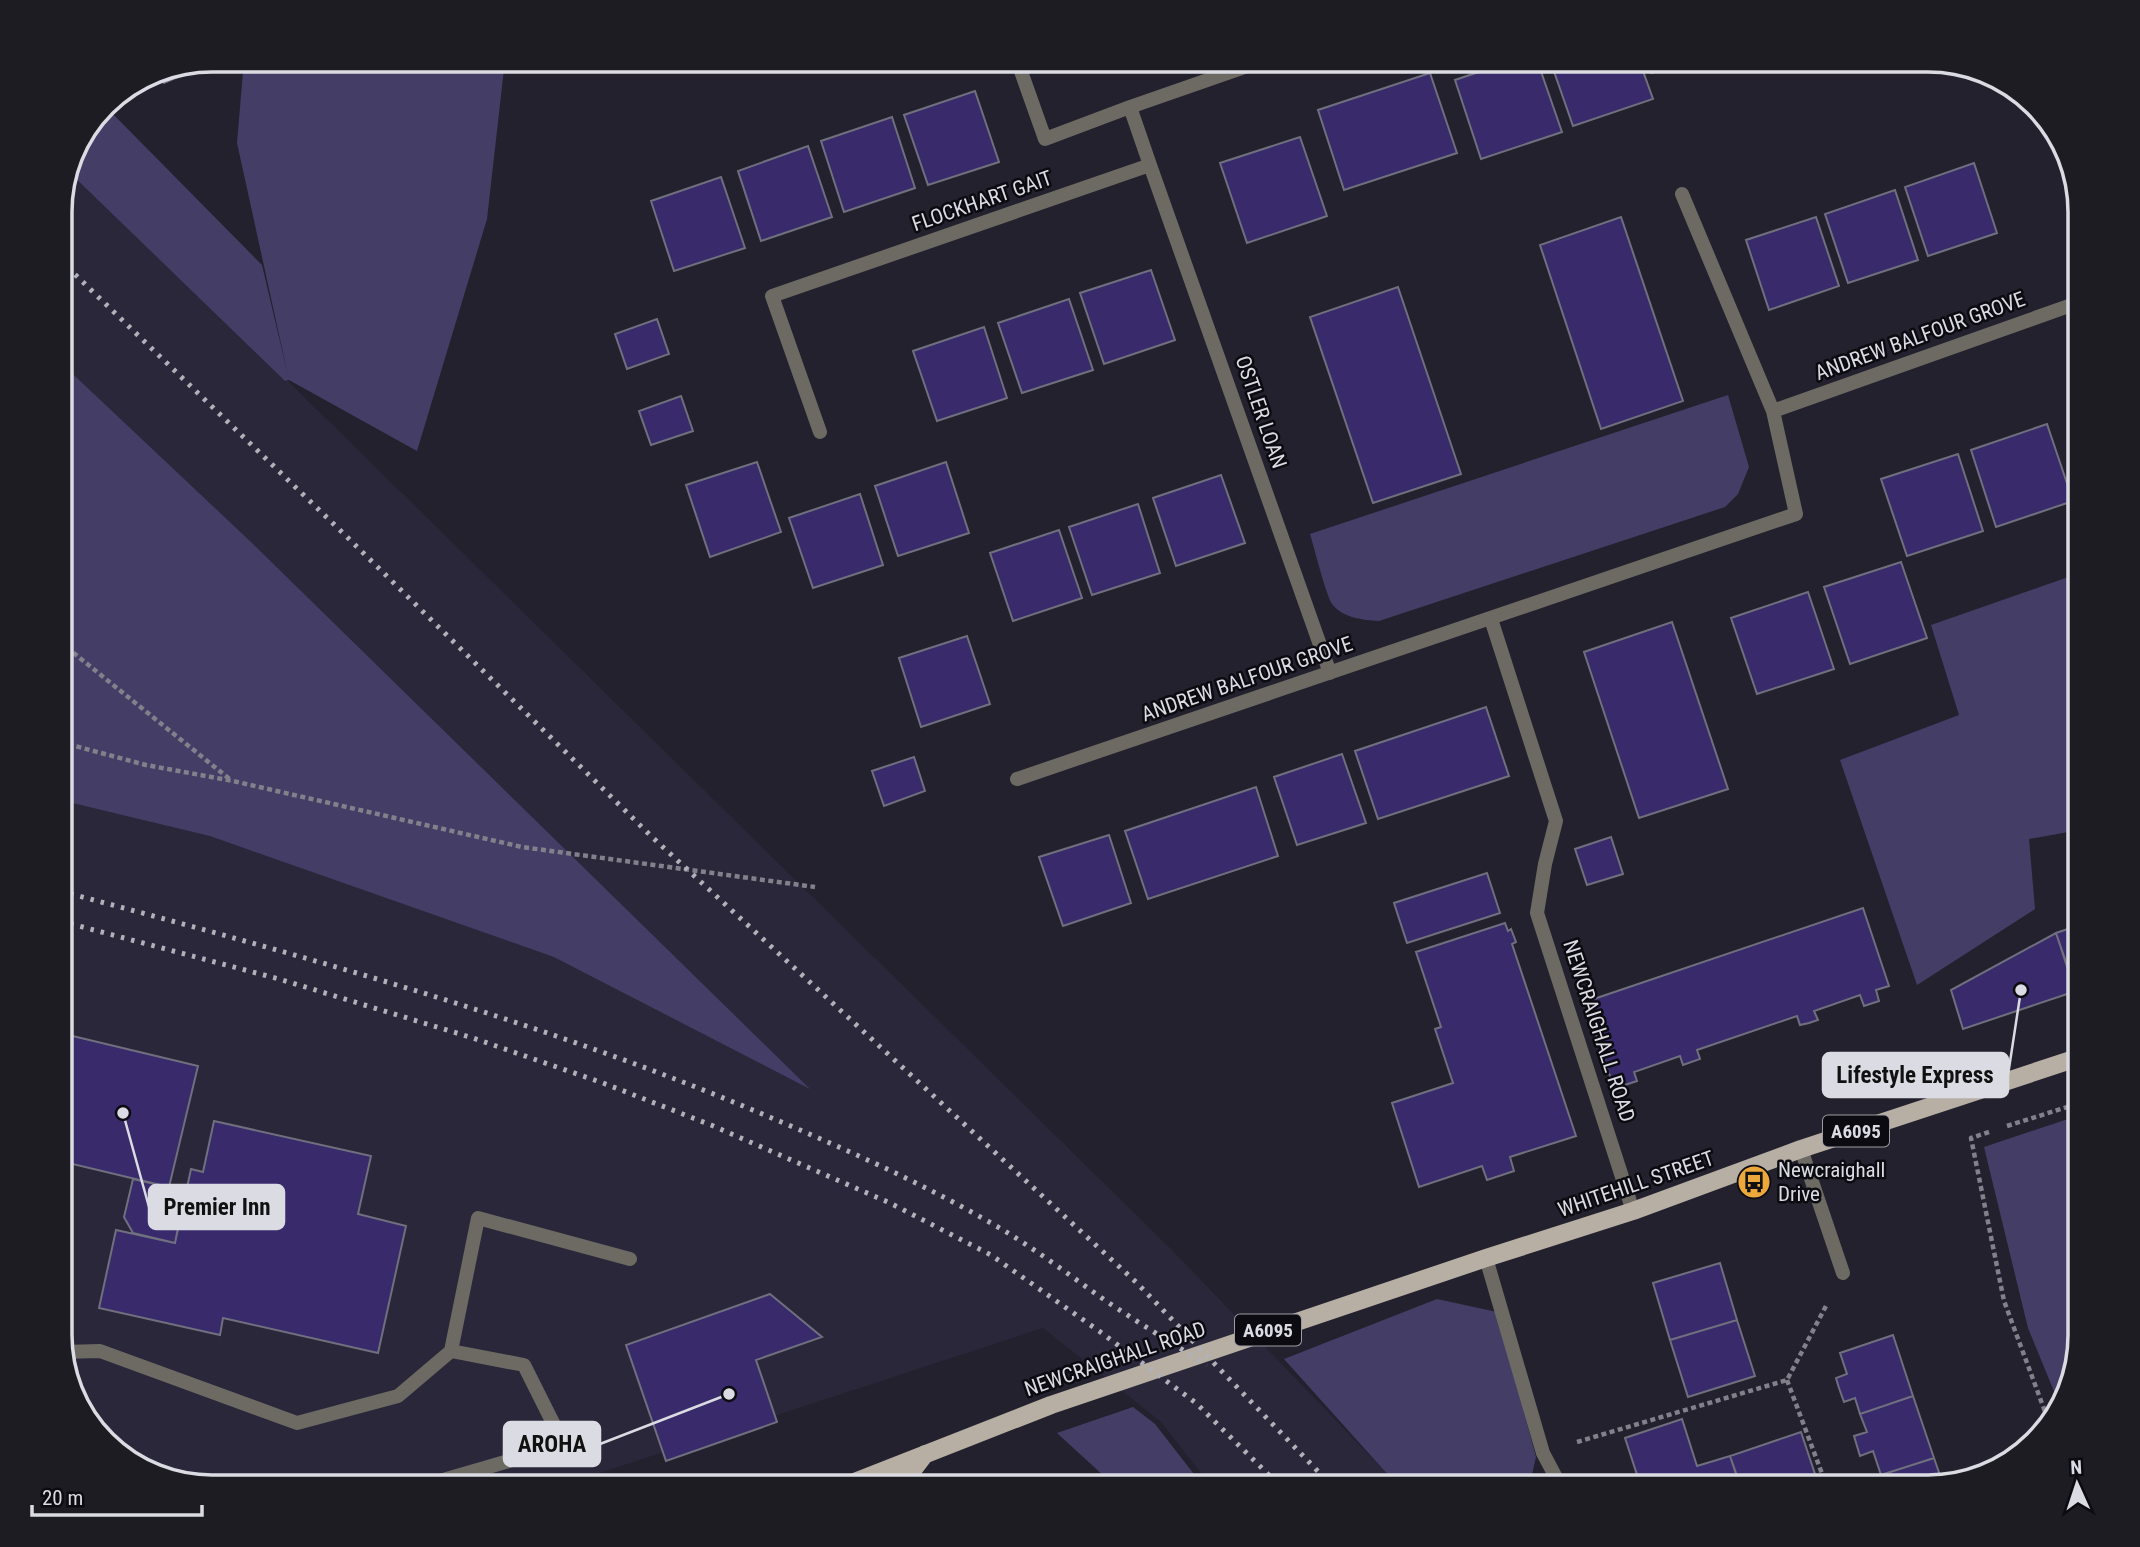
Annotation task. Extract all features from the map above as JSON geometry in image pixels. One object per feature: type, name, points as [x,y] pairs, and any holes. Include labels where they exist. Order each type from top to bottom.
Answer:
[{"type":"main road","name":"WHITEHILL STREET","points":[[1486,1258],[1633,1211],[1801,1149],[2068,1061]]},
{"type":"main road","name":"NEWCRAIGHALL ROAD","points":[[874,1475],[1051,1405],[1486,1258]]},
{"type":"main road","points":[[910,1475],[925,1454]]},
{"type":"street","points":[[1021,72],[1045,139],[1231,72]]},
{"type":"street","points":[[1130,107],[1150,165]]},
{"type":"street","name":"FLOCKHART GAIT","points":[[820,432],[772,296],[1150,165]]},
{"type":"street","name":"OSTLER LOAN","points":[[1150,165],[1330,673]]},
{"type":"street","name":"ANDREW BALFOUR GROVE","points":[[1017,779],[1796,514],[1773,411],[1682,194]]},
{"type":"street","name":"ANDREW BALFOUR GROVE","points":[[1773,411],[2068,307]]},
{"type":"street","name":"NEWCRAIGHALL ROAD","points":[[1491,618],[1556,821],[1545,863],[1537,913],[1633,1211]]},
{"type":"street","points":[[1801,1149],[1843,1273]]},
{"type":"street","points":[[73,1352],[100,1351],[297,1423],[398,1396],[451,1351],[478,1218],[630,1259]]},
{"type":"street","points":[[1486,1258],[1543,1453],[1554,1475]]},
{"type":"street","points":[[451,1351],[524,1365],[564,1445],[463,1475]]},
{"type":"path","points":[[72,652],[233,782]]},
{"type":"path","points":[[72,745],[146,765],[522,847],[814,887]]},
{"type":"path","points":[[2045,1412],[2004,1301],[1971,1138],[2068,1107]]},
{"type":"path","points":[[1543,1453],[1787,1380],[1843,1273]]},
{"type":"path","points":[[1787,1380],[1822,1475]]},
{"type":"shaded area","points":[[243,72],[504,72],[487,219],[417,451],[289,380],[237,143]]},
{"type":"shaded area","points":[[112,114],[262,265],[289,380],[285,381],[76,179],[82,158],[95,134]]},
{"type":"shaded area","points":[[76,179],[288,381],[1172,1250],[1388,1475],[1203,1475],[1161,1422],[1043,1328],[594,1475],[185,1473],[150,1461],[127,1446],[95,1413],[82,1389],[72,1344],[72,203]]},
{"type":"shaded area","points":[[72,373],[252,543],[810,1089],[554,957],[210,836],[72,803]]},
{"type":"shaded area","points":[[1728,395],[1749,467],[1738,494],[1725,507],[1379,621],[1347,615],[1337,609],[1329,599],[1310,534]]},
{"type":"shaded area","points":[[2068,577],[2068,832],[2029,839],[2035,909],[1917,985],[1840,760],[1959,715],[1931,625]]},
{"type":"shaded area","points":[[2068,1119],[2068,1335],[2066,1362],[2055,1394],[2028,1328],[1984,1147]]},
{"type":"shaded area","points":[[1437,1299],[1497,1312],[1536,1457],[1532,1475],[1388,1475],[1284,1359]]},
{"type":"shaded area","points":[[1133,1407],[1155,1424],[1195,1475],[1103,1475],[1057,1433]]},
{"type":"building","points":[[1479,72],[1541,72],[1562,132],[1481,159],[1455,80]]},
{"type":"building","points":[[1554,72],[1643,72],[1653,99],[1573,126]]},
{"type":"building","points":[[1430,73],[1457,153],[1344,190],[1318,110]]},
{"type":"building","points":[[185,74],[164,83],[163,80]]},
{"type":"building","points":[[975,91],[999,162],[928,185],[904,115]]},
{"type":"building","points":[[892,117],[915,188],[844,212],[821,141]]},
{"type":"building","points":[[1300,137],[1327,216],[1247,243],[1220,163]]},
{"type":"building","points":[[808,146],[832,217],[761,241],[738,171]]},
{"type":"building","points":[[1974,163],[1997,233],[1928,256],[1905,187]]},
{"type":"building","points":[[721,177],[745,248],[674,271],[651,201]]},
{"type":"building","points":[[1895,190],[1918,260],[1848,283],[1825,214]]},
{"type":"building","points":[[1621,217],[1683,401],[1601,429],[1540,245]]},
{"type":"building","points":[[1816,217],[1839,286],[1769,310],[1746,240]]},
{"type":"building","points":[[1151,270],[1175,340],[1104,364],[1080,293]]},
{"type":"building","points":[[1398,287],[1461,474],[1373,503],[1310,317]]},
{"type":"building","points":[[1069,299],[1093,370],[1022,393],[998,323]]},
{"type":"building","points":[[657,319],[669,354],[627,369],[615,334]]},
{"type":"building","points":[[984,327],[1007,398],[937,421],[913,351]]},
{"type":"building","points":[[681,396],[693,431],[651,445],[639,411]]},
{"type":"building","points":[[2047,424],[2068,486],[2068,503],[1996,527],[1971,450]]},
{"type":"building","points":[[1958,454],[1983,531],[1907,556],[1881,479]]},
{"type":"building","points":[[757,462],[781,532],[710,557],[686,485]]},
{"type":"building","points":[[946,462],[969,533],[898,556],[875,486]]},
{"type":"building","points":[[1221,475],[1245,543],[1176,566],[1153,498]]},
{"type":"building","points":[[860,494],[883,565],[813,588],[789,518]]},
{"type":"building","points":[[1138,504],[1160,573],[1092,595],[1069,527]]},
{"type":"building","points":[[1059,530],[1082,598],[1013,621],[990,553]]},
{"type":"building","points":[[1901,562],[1927,638],[1850,664],[1824,587]]},
{"type":"building","points":[[1808,592],[1834,669],[1757,694],[1731,618]]},
{"type":"building","points":[[1672,622],[1728,789],[1639,818],[1584,652]]},
{"type":"building","points":[[967,636],[990,704],[921,727],[899,658]]},
{"type":"building","points":[[1486,707],[1509,776],[1378,819],[1355,751]]},
{"type":"building","points":[[1342,754],[1366,823],[1297,845],[1274,777]]},
{"type":"building","points":[[914,757],[925,791],[884,806],[872,771]]},
{"type":"building","points":[[1256,787],[1278,856],[1148,899],[1125,831]]},
{"type":"building","points":[[1109,835],[1131,903],[1063,926],[1039,857]]},
{"type":"building","points":[[1611,837],[1623,874],[1587,885],[1575,849]]},
{"type":"building","points":[[1487,873],[1500,913],[1407,943],[1394,903]]},
{"type":"building","points":[[1863,908],[1889,986],[1876,990],[1879,1001],[1864,1006],[1860,995],[1814,1011],[1818,1020],[1800,1025],[1797,1016],[1697,1050],[1700,1059],[1683,1065],[1680,1056],[1634,1072],[1637,1081],[1622,1086],[1619,1076],[1611,1079],[1585,1002]]},
{"type":"building","points":[[1505,923],[1508,931],[1511,929],[1516,942],[1512,944],[1576,1136],[1510,1157],[1514,1171],[1487,1180],[1482,1166],[1419,1187],[1392,1103],[1453,1083],[1435,1029],[1441,1027],[1416,952]]},
{"type":"building","points":[[2068,929],[2068,970],[2056,933]]},
{"type":"building","points":[[2056,933],[2068,968],[2068,994],[1963,1029],[1951,990]]},
{"type":"building","points":[[72,1036],[198,1066],[169,1187],[72,1164]]},
{"type":"building","points":[[214,1121],[371,1156],[358,1214],[406,1226],[378,1353],[223,1318],[220,1335],[99,1308],[116,1230],[175,1243],[191,1169],[203,1172]]},
{"type":"building","points":[[133,1179],[159,1185],[152,1211],[180,1218],[175,1243],[133,1233],[124,1217]]},
{"type":"building","points":[[1720,1263],[1737,1320],[1670,1340],[1653,1283]]},
{"type":"building","points":[[770,1294],[822,1337],[756,1360],[777,1422],[666,1461],[626,1345]]},
{"type":"building","points":[[1737,1320],[1755,1376],[1688,1397],[1670,1340]]},
{"type":"building","points":[[1893,1335],[1913,1396],[1860,1414],[1855,1398],[1844,1402],[1839,1388],[1836,1378],[1847,1374],[1840,1353]]},
{"type":"building","points":[[1913,1396],[1934,1458],[1881,1475],[1873,1451],[1860,1456],[1854,1436],[1867,1432],[1860,1414]]},
{"type":"building","points":[[1682,1419],[1697,1466],[1730,1456],[1736,1475],[1637,1475],[1625,1438]]},
{"type":"building","points":[[1801,1432],[1815,1475],[1737,1475],[1730,1456]]},
{"type":"building","points":[[1934,1458],[1940,1475],[1937,1475],[1881,1475]]},
{"type":"railway","points":[[72,272],[652,837],[1137,1283],[1321,1475]]},
{"type":"railway","points":[[72,894],[234,938],[494,1015],[664,1075],[748,1108],[877,1164],[972,1212],[1016,1238],[1106,1301],[1207,1365]]},
{"type":"railway","points":[[72,924],[279,979],[473,1038],[603,1083],[711,1125],[890,1203],[991,1255],[1099,1331],[1196,1403],[1269,1475]]},
{"type":"place","name":"Lifestyle Express","points":[[2021,990]]},
{"type":"place","name":"Premier Inn","points":[[123,1113]]},
{"type":"place","name":"Newcraighall Drive","points":[[1754,1182]]},
{"type":"place","name":"AROHA","points":[[729,1394]]}]
